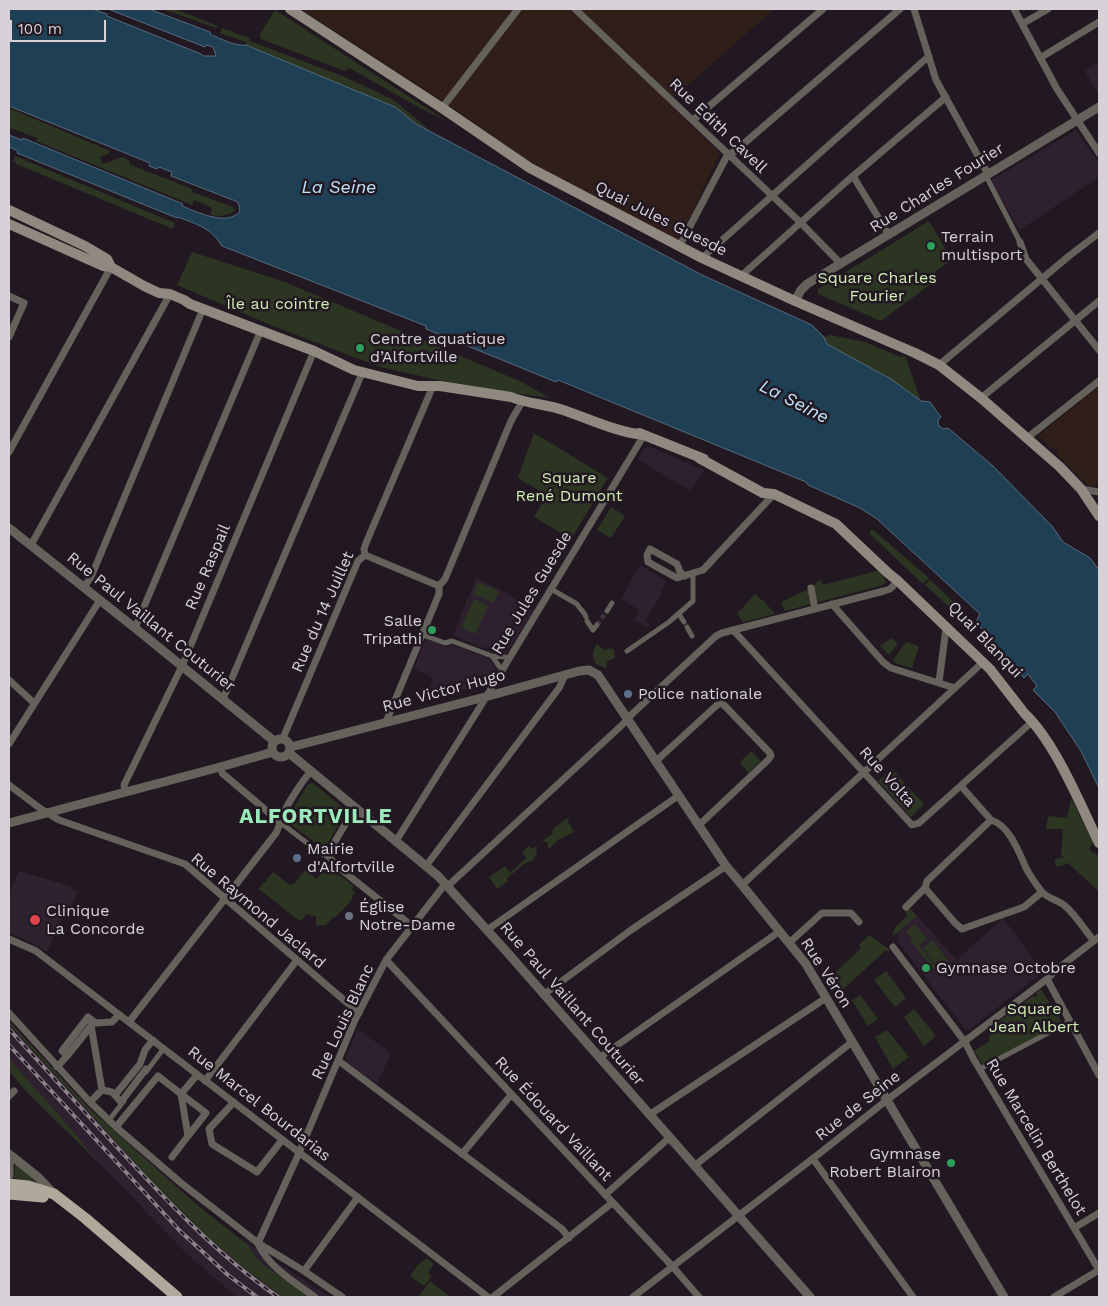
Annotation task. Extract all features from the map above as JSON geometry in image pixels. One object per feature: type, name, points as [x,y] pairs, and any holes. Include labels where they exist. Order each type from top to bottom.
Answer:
[{"type":"main road","name":"Quai Jules Guesde","points":[[290,9],[530,168],[679,247],[939,365],[981,398],[1060,466],[1081,489]]},
{"type":"main road","name":"Quai Blanqui","points":[[9,210],[86,246],[107,259],[111,267]]},
{"type":"main road","name":"Quai Blanqui","points":[[9,224],[103,266],[141,278],[190,304],[356,365],[363,371],[418,386],[433,386],[511,397],[522,402],[561,409],[628,434],[644,436],[710,461],[767,487],[774,494],[836,524],[983,662],[1033,721],[1052,750],[1099,843]]},
{"type":"main road","name":"Quai Blanqui","points":[[184,300],[195,301],[248,322],[257,328]]},
{"type":"main road","points":[[1081,489],[1099,516]]},
{"type":"main road","name":"Quai Blanqui","points":[[902,585],[936,609],[987,659],[1030,711],[1033,721]]},
{"type":"main road","name":"Quai Blanqui","points":[[1052,750],[1058,753],[1063,760],[1099,834]]},
{"type":"main road","points":[[9,1184],[28,1186],[54,1194],[85,1218],[177,1297]]},
{"type":"main road","points":[[9,1194],[27,1194],[44,1197],[68,1206]]},
{"type":"street","points":[[442,108],[518,9]]},
{"type":"street","name":"Rue Edith Cavell","points":[[575,9],[801,223],[841,264]]},
{"type":"street","points":[[693,120],[823,9]]},
{"type":"street","points":[[679,247],[728,154],[734,152],[900,9]]},
{"type":"street","points":[[914,9],[936,80],[987,175],[1020,242],[1026,259],[1099,350]]},
{"type":"street","points":[[1014,9],[1040,58],[1099,153]]},
{"type":"street","points":[[1022,24],[1048,9]]},
{"type":"street","points":[[1040,58],[1099,22]]},
{"type":"street","points":[[702,258],[929,56]]},
{"type":"street","points":[[741,276],[853,176],[946,97]]},
{"type":"street","name":"Rue Charles Fourier","points":[[795,301],[804,287],[1099,107]]},
{"type":"street","points":[[853,176],[889,235]]},
{"type":"street","points":[[939,365],[1099,233]]},
{"type":"street","points":[[9,452],[111,267]]},
{"type":"street","points":[[31,545],[170,294]]},
{"type":"street","points":[[9,296],[24,303],[9,336]]},
{"type":"street","points":[[981,398],[1099,301]]},
{"type":"street","points":[[84,587],[88,583],[204,309]]},
{"type":"street","points":[[135,628],[257,328]]},
{"type":"street","name":"Rue Raspail","points":[[125,792],[124,785],[182,666],[318,352]]},
{"type":"street","points":[[223,699],[363,371]]},
{"type":"street","points":[[1027,438],[1099,380]]},
{"type":"street","name":"Rue du 14 Juillet","points":[[278,740],[358,561],[365,555],[366,543],[433,386]]},
{"type":"street","points":[[386,722],[439,594],[439,586],[446,579],[511,421],[522,402]]},
{"type":"street","name":"Rue Jules Guesde","points":[[396,841],[644,436]]},
{"type":"street","points":[[1081,489],[1099,492]]},
{"type":"street","points":[[686,576],[680,572],[677,564],[650,548],[647,555],[648,562],[672,576],[677,578],[686,576],[693,574],[703,570],[774,494]]},
{"type":"street","name":"Rue Paul Vaillant Couturier","points":[[9,528],[223,699],[278,740]]},
{"type":"street","points":[[365,555],[439,586]]},
{"type":"street","points":[[627,651],[669,622],[693,601],[693,574]]},
{"type":"street","name":"Rue Louis Blanc","points":[[258,1243],[299,1153],[359,1012],[386,960],[442,888],[451,883],[520,821],[716,636],[902,585]]},
{"type":"street","points":[[811,588],[815,609]]},
{"type":"street","points":[[551,589],[577,604],[585,612],[593,630],[597,626]]},
{"type":"street","points":[[9,744],[100,600]]},
{"type":"street","points":[[607,611],[612,603]]},
{"type":"street","points":[[832,604],[890,668],[955,688]]},
{"type":"street","points":[[678,614],[692,636]]},
{"type":"street","points":[[939,682],[946,628]]},
{"type":"street","name":"Rue Volta","points":[[733,630],[912,825],[919,824],[1033,721]]},
{"type":"street","points":[[426,636],[445,643],[452,640],[492,656],[505,657]]},
{"type":"street","points":[[492,656],[499,666]]},
{"type":"street","points":[[742,884],[983,662]]},
{"type":"street","name":"Rue Victor Hugo","points":[[290,750],[386,722],[584,670],[589,670],[598,675],[602,680]]},
{"type":"street","points":[[426,866],[559,688],[565,675]]},
{"type":"street","points":[[9,680],[34,703]]},
{"type":"street","name":"Rue Véron","points":[[602,680],[726,866],[806,964],[1004,1297]]},
{"type":"street","points":[[655,762],[722,703],[770,753],[771,756],[768,760],[698,826]]},
{"type":"street","points":[[278,740],[288,741],[290,750],[285,756],[279,757],[273,752],[272,746],[278,740]]},
{"type":"street","name":"Rue Paul Vaillant Couturier","points":[[290,750],[311,771],[447,885],[810,1297]]},
{"type":"street","points":[[9,823],[273,752]]},
{"type":"street","points":[[220,767],[222,772],[281,823],[320,853],[329,857],[338,867],[412,926]]},
{"type":"street","points":[[129,1022],[276,833],[283,814],[311,771]]},
{"type":"street","name":"Rue Raymond Jaclard","points":[[9,784],[59,820],[185,864],[359,1012]]},
{"type":"street","points":[[960,786],[991,820],[996,822],[1009,836],[1016,846],[1027,870],[1042,892],[1071,911],[1096,939]]},
{"type":"street","points":[[487,930],[678,796]]},
{"type":"street","points":[[329,857],[331,848],[355,808]]},
{"type":"street","points":[[906,907],[926,888],[927,881],[991,820]]},
{"type":"street","points":[[543,995],[632,930],[726,866]]},
{"type":"street","points":[[926,888],[962,929],[1024,907],[1042,892]]},
{"type":"street","points":[[790,943],[822,913],[851,913],[859,922]]},
{"type":"street","points":[[599,1058],[780,932]]},
{"type":"street","name":"Rue Marcel Bourdarias","points":[[9,939],[36,951],[488,1297]]},
{"type":"street","name":"Rue de Seine","points":[[633,1297],[887,1100],[1047,979],[1096,939]]},
{"type":"street","name":"Rue Marcelin Berthelot","points":[[893,947],[965,1042],[1099,1270]]},
{"type":"street","points":[[205,1081],[297,960]]},
{"type":"street","name":"Rue Édouard Vaillant","points":[[386,960],[699,1297]]},
{"type":"street","points":[[1047,979],[1099,1075]]},
{"type":"street","points":[[649,1115],[826,998]]},
{"type":"street","points":[[9,1013],[90,1102],[181,1183],[258,1243],[342,1297]]},
{"type":"street","points":[[93,1024],[112,1022],[119,1015]]},
{"type":"street","points":[[57,1067],[68,1056],[62,1051],[88,1017],[93,1024],[102,1090]]},
{"type":"street","points":[[980,1069],[1068,1024],[1068,1019]]},
{"type":"street","points":[[115,1095],[140,1064],[145,1050],[153,1040]]},
{"type":"street","points":[[694,1166],[852,1042]]},
{"type":"street","points":[[109,1120],[164,1048]]},
{"type":"street","points":[[339,1061],[562,1229],[568,1238]]},
{"type":"street","points":[[102,1090],[112,1092],[121,1102],[146,1069]]},
{"type":"street","points":[[188,1136],[181,1094],[197,1075]]},
{"type":"street","points":[[116,1127],[158,1076],[206,1113],[172,1157]]},
{"type":"street","points":[[90,1102],[102,1090]]},
{"type":"street","points":[[462,1154],[511,1095]]},
{"type":"street","points":[[234,1102],[209,1129],[212,1144],[257,1172],[282,1140]]},
{"type":"street","points":[[605,1195],[669,1138]]},
{"type":"street","points":[[9,1154],[38,1177],[54,1194]]},
{"type":"street","points":[[813,1159],[913,1297]]},
{"type":"street","points":[[9,1162],[9,1175]]},
{"type":"street","points":[[304,1271],[358,1197]]},
{"type":"street","points":[[493,1297],[612,1203]]},
{"type":"street","points":[[1074,1228],[1099,1213]]},
{"type":"street","points":[[258,1243],[270,1264],[315,1297]]},
{"type":"street","points":[[1054,1297],[1099,1270]]},
{"type":"shaded area","points":[[301,9],[774,9],[668,103],[720,153],[679,241],[533,164],[459,112]]},
{"type":"shaded area","points":[[1099,62],[1099,95],[1085,71]]},
{"type":"shaded area","points":[[1076,130],[1099,163],[1099,177],[1020,230],[990,181]]},
{"type":"shaded area","points":[[1099,386],[1099,484],[1089,486],[1057,454],[1058,452],[1054,448],[1052,449],[1038,436]]},
{"type":"shaded area","points":[[650,447],[704,470],[690,491],[638,459],[644,448]]},
{"type":"shaded area","points":[[639,566],[666,581],[657,602],[645,620],[650,624],[648,628],[634,620],[640,610],[621,599]]},
{"type":"shaded area","points":[[476,578],[534,610],[506,654],[487,646],[485,649],[453,635]]},
{"type":"shaded area","points":[[426,638],[446,647],[452,645],[483,656],[497,667],[487,684],[448,694],[430,687],[432,677],[414,669]]},
{"type":"shaded area","name":"Clinique La Concorde","points":[[19,871],[73,887],[73,890],[77,891],[71,907],[67,906],[47,952],[39,946],[9,933],[9,894]]},
{"type":"shaded area","points":[[917,916],[957,960],[1003,918],[1043,972],[970,1029],[966,1030],[898,942],[898,932]]},
{"type":"shaded area","points":[[9,1021],[90,1109],[224,1228],[330,1297],[237,1297],[234,1295],[187,1254],[27,1092],[9,1071]]},
{"type":"shaded area","points":[[358,1029],[391,1053],[377,1084],[347,1062],[346,1057]]},
{"type":"green space","points":[[163,9],[175,9],[218,26],[216,28]]},
{"type":"green space","points":[[275,10],[445,120],[349,68],[345,71],[261,39],[260,34]]},
{"type":"green space","points":[[222,28],[249,38],[250,41],[345,77],[392,99],[430,130],[416,124],[395,107],[246,45],[246,42],[220,33]]},
{"type":"green space","points":[[9,108],[110,151],[110,153],[100,157],[103,164],[122,157],[130,161],[129,164],[192,189],[192,192],[233,207],[235,210],[224,216],[210,215],[212,208],[194,200],[192,205],[36,141],[37,138],[11,128],[9,131]]},
{"type":"green space","points":[[15,156],[175,223],[173,229],[16,164],[13,161]]},
{"type":"green space","name":"Square Charles Fourier","points":[[929,221],[952,260],[935,271],[939,278],[881,321],[818,294],[818,289]]},
{"type":"green space","name":"Île au cointre","points":[[192,252],[285,282],[522,382],[550,398],[469,387],[380,367],[273,326],[177,285]]},
{"type":"green space","points":[[830,335],[865,342],[900,357],[905,356],[921,401],[827,344],[824,337]]},
{"type":"green space","name":"Square René Dumont","points":[[534,433],[608,478],[571,539],[534,517],[544,500],[536,496],[538,490],[518,478]]},
{"type":"green space","points":[[611,507],[625,516],[611,538],[597,530]]},
{"type":"green space","points":[[872,529],[929,578],[923,584],[869,533]]},
{"type":"green space","points":[[880,570],[886,583],[883,585],[785,611],[781,602],[811,588],[820,580],[823,585]]},
{"type":"green space","points":[[930,580],[954,602],[956,613],[925,585]]},
{"type":"green space","points":[[477,582],[499,591],[494,603],[473,594]]},
{"type":"green space","points":[[755,594],[775,614],[743,622],[737,614]]},
{"type":"green space","points":[[474,599],[488,605],[476,634],[461,628]]},
{"type":"green space","points":[[891,638],[898,643],[889,655],[880,646]]},
{"type":"green space","points":[[906,642],[919,646],[912,668],[895,663],[893,660]]},
{"type":"green space","points":[[597,644],[604,650],[610,648],[614,650],[615,658],[607,661],[606,668],[596,664],[593,656]]},
{"type":"green space","points":[[751,751],[761,761],[748,773],[740,762]]},
{"type":"green space","points":[[892,769],[924,804],[911,817],[878,781]]},
{"type":"green space","points":[[313,783],[346,810],[324,849],[286,821],[308,784]]},
{"type":"green space","points":[[1071,798],[1093,842],[1089,849],[1099,856],[1099,889],[1097,890],[1068,863],[1057,867],[1054,860],[1063,857],[1061,853],[1063,829],[1046,829],[1048,816],[1067,818]]},
{"type":"green space","points":[[567,818],[574,832],[558,840],[548,850],[548,843],[542,841],[552,834],[553,829]]},
{"type":"green space","points":[[529,846],[533,849],[536,846],[537,855],[534,857],[535,859],[524,864],[507,878],[508,881],[497,889],[489,877],[505,866],[510,873],[526,858],[522,852]]},
{"type":"green space","points":[[331,869],[354,886],[352,889],[355,893],[342,911],[326,925],[316,926],[316,916],[306,914],[302,921],[294,917],[259,889],[264,882],[267,883],[266,880],[273,872],[290,885],[295,883],[305,870],[316,879],[323,872],[326,874]]},
{"type":"green space","points":[[910,909],[917,916],[893,936],[896,927],[907,915],[905,910]]},
{"type":"green space","points":[[915,924],[927,939],[919,945],[936,967],[933,969],[911,941],[912,939],[906,931]]},
{"type":"green space","points":[[869,935],[889,949],[889,951],[885,951],[836,996],[830,989],[835,985],[832,982],[836,978],[833,975],[861,948],[859,945]]},
{"type":"green space","points":[[933,940],[949,962],[939,969],[923,948]]},
{"type":"green space","points":[[886,971],[906,998],[895,1007],[874,980]]},
{"type":"green space","name":"Square Jean Albert","points":[[1041,989],[1063,1024],[985,1066],[974,1051],[988,1042],[993,1026],[1034,995],[1035,998],[1037,996],[1036,993]]},
{"type":"green space","points":[[860,995],[878,1019],[868,1026],[852,1000]]},
{"type":"green space","points":[[914,1009],[936,1036],[924,1046],[904,1017]]},
{"type":"green space","points":[[9,1021],[90,1109],[192,1201],[247,1244],[266,1267],[311,1297],[282,1297],[208,1237],[156,1186],[9,1024]]},
{"type":"green space","points":[[887,1030],[909,1057],[893,1069],[875,1037]]},
{"type":"green space","points":[[9,1059],[98,1162],[27,1092],[9,1071]]},
{"type":"green space","points":[[17,1163],[40,1185],[14,1178]]},
{"type":"green space","points":[[427,1258],[434,1264],[428,1272],[431,1277],[424,1286],[410,1276],[418,1265]]},
{"type":"green space","points":[[430,1281],[450,1297],[418,1297]]},
{"type":"water","name":"La Seine","points":[[9,9],[92,9],[203,56],[216,56],[213,47],[206,45],[205,47],[108,9],[149,9],[210,32],[210,34],[228,42],[246,45],[395,107],[416,124],[704,276],[812,325],[824,337],[827,344],[891,379],[921,401],[930,402],[941,417],[938,420],[938,425],[943,429],[948,428],[993,466],[1052,526],[1063,542],[1090,558],[1099,570],[1099,788],[1081,751],[1055,712],[1033,690],[1037,686],[1028,674],[1024,678],[976,622],[980,614],[877,519],[860,508],[808,485],[806,482],[558,380],[556,382],[426,329],[426,326],[222,246],[213,235],[198,225],[17,153],[18,151],[9,147],[9,135],[22,140],[23,138],[212,217],[228,218],[235,216],[240,211],[238,202],[171,176],[172,172],[159,167],[157,169],[149,166],[150,163],[9,106]]},
{"type":"tunnel","points":[[597,625],[607,611]]},
{"type":"railway","points":[[9,1029],[114,1144],[192,1225],[233,1263],[278,1297]]},
{"type":"railway","points":[[9,1045],[180,1231],[228,1275],[257,1297]]},
{"type":"place","name":"Terrain multisport","points":[[931,246]]},
{"type":"place","name":"Centre aquatique d’Alfortville","points":[[360,348]]},
{"type":"place","name":"Salle Tripathi","points":[[432,630]]},
{"type":"place","name":"Police nationale","points":[[628,694]]},
{"type":"place","name":"Mairie d'Alfortville","points":[[297,858]]},
{"type":"place","name":"Église Notre-Dame","points":[[349,916]]},
{"type":"place","name":"Clinique La Concorde","points":[[35,920]]},
{"type":"place","name":"Gymnase Octobre","points":[[926,968]]},
{"type":"place","name":"Gymnase Robert Blairon","points":[[951,1163]]},
{"type":"district","name":"ALFORTVILLE","points":[[316,817]]}]
